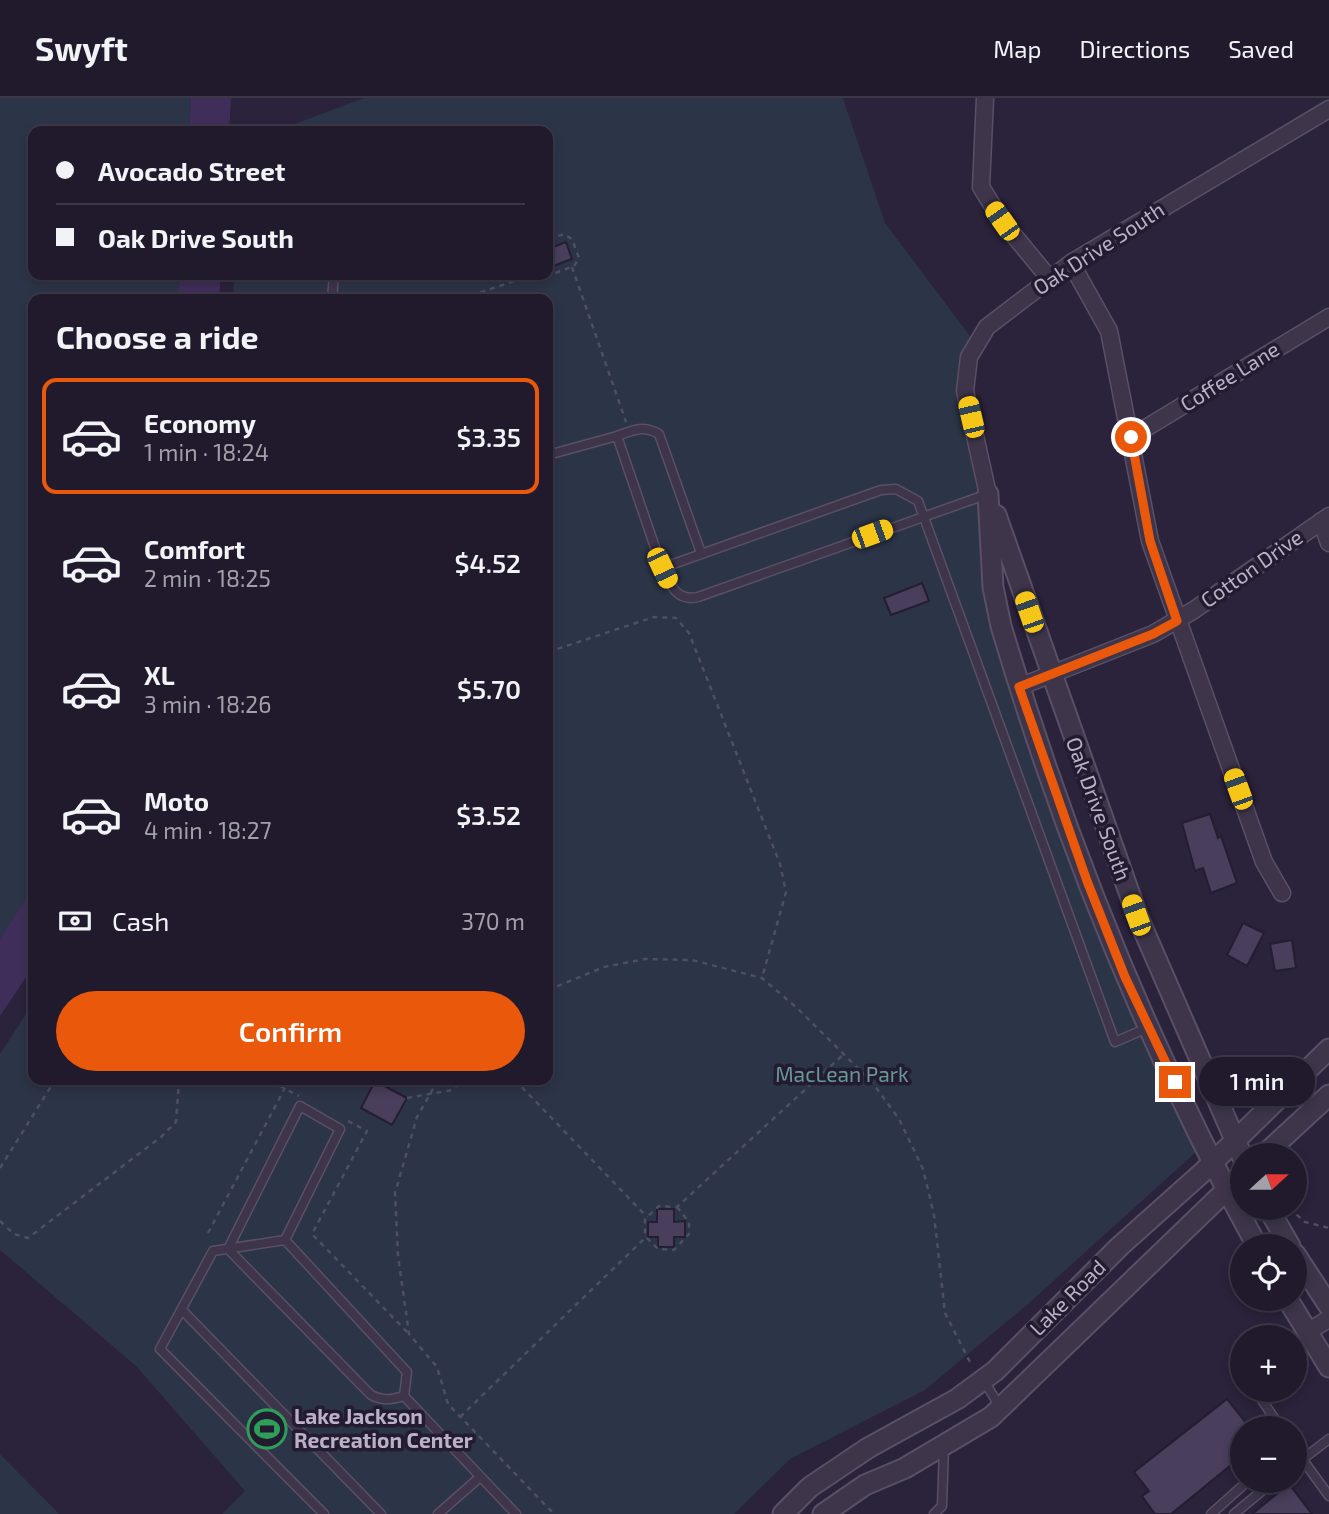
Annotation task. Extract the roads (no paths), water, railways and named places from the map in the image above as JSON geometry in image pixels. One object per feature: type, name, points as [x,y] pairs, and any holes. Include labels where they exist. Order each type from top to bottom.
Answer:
[{"type":"street","points":[[985,98],[981,187],[1002,221],[1049,278]]},
{"type":"street","name":"Oak Drive South","points":[[1237,1143],[1136,915],[988,494],[965,391],[969,357],[987,327],[1049,278],[1329,108]]},
{"type":"street","points":[[1071,263],[1109,331],[1150,541],[1264,862],[1282,893]]},
{"type":"street","name":"Coffee Lane","points":[[1131,437],[1329,317]]},
{"type":"street","name":"Oak Drive South","points":[[988,494],[993,587],[1019,687],[1087,881],[1125,977],[1212,1162],[1251,1234]]},
{"type":"street","points":[[1325,518],[1329,543]]},
{"type":"street","name":"Cotton Drive","points":[[1019,687],[1153,634],[1177,621],[1325,518]]},
{"type":"street","name":"Lake Road","points":[[1244,1143],[1329,1049]]},
{"type":"street","points":[[1277,1143],[1329,1095]]},
{"type":"street","name":"Lake Road","points":[[783,1514],[810,1487],[868,1448],[957,1399],[978,1373],[1212,1162],[1230,1153]]},
{"type":"street","name":"Lake Road","points":[[824,1514],[865,1485],[944,1447],[1001,1408],[1230,1188]]},
{"type":"street","points":[[1307,1272],[1329,1306]]},
{"type":"street","points":[[1307,1333],[1329,1319]]},
{"type":"street","points":[[1307,1339],[1329,1367]]},
{"type":"lane","points":[[553,454],[649,428],[659,433],[701,553]]},
{"type":"lane","points":[[617,436],[671,589],[690,599],[988,494]]},
{"type":"lane","points":[[662,568],[881,490],[896,489],[910,494],[918,501],[1115,1042],[1150,1027]]},
{"type":"lane","points":[[228,1249],[300,1106],[340,1129],[285,1240]]},
{"type":"lane","points":[[285,1240],[213,1251],[160,1349],[324,1514]]},
{"type":"lane","points":[[285,1240],[407,1372],[404,1396]]},
{"type":"lane","points":[[228,1249],[371,1395],[381,1400],[404,1396]]},
{"type":"lane","points":[[182,1310],[381,1514]]},
{"type":"lane","points":[[978,1373],[1001,1408]]},
{"type":"lane","points":[[404,1396],[516,1514]]},
{"type":"lane","points":[[1307,1455],[1329,1439]]},
{"type":"lane","points":[[934,1514],[942,1507],[944,1447]]},
{"type":"lane","points":[[1307,1472],[1329,1496]]},
{"type":"lane","points":[[438,1514],[480,1477]]},
{"type":"lane","points":[[1211,1514],[1234,1493]]},
{"type":"lane","points":[[1234,1514],[1259,1493]]},
{"type":"place","name":"Lake Jackson Recreation Center","points":[[267,1429]]},
{"type":"park label","name":"MacLean Park","points":[[842,1075]]}]
